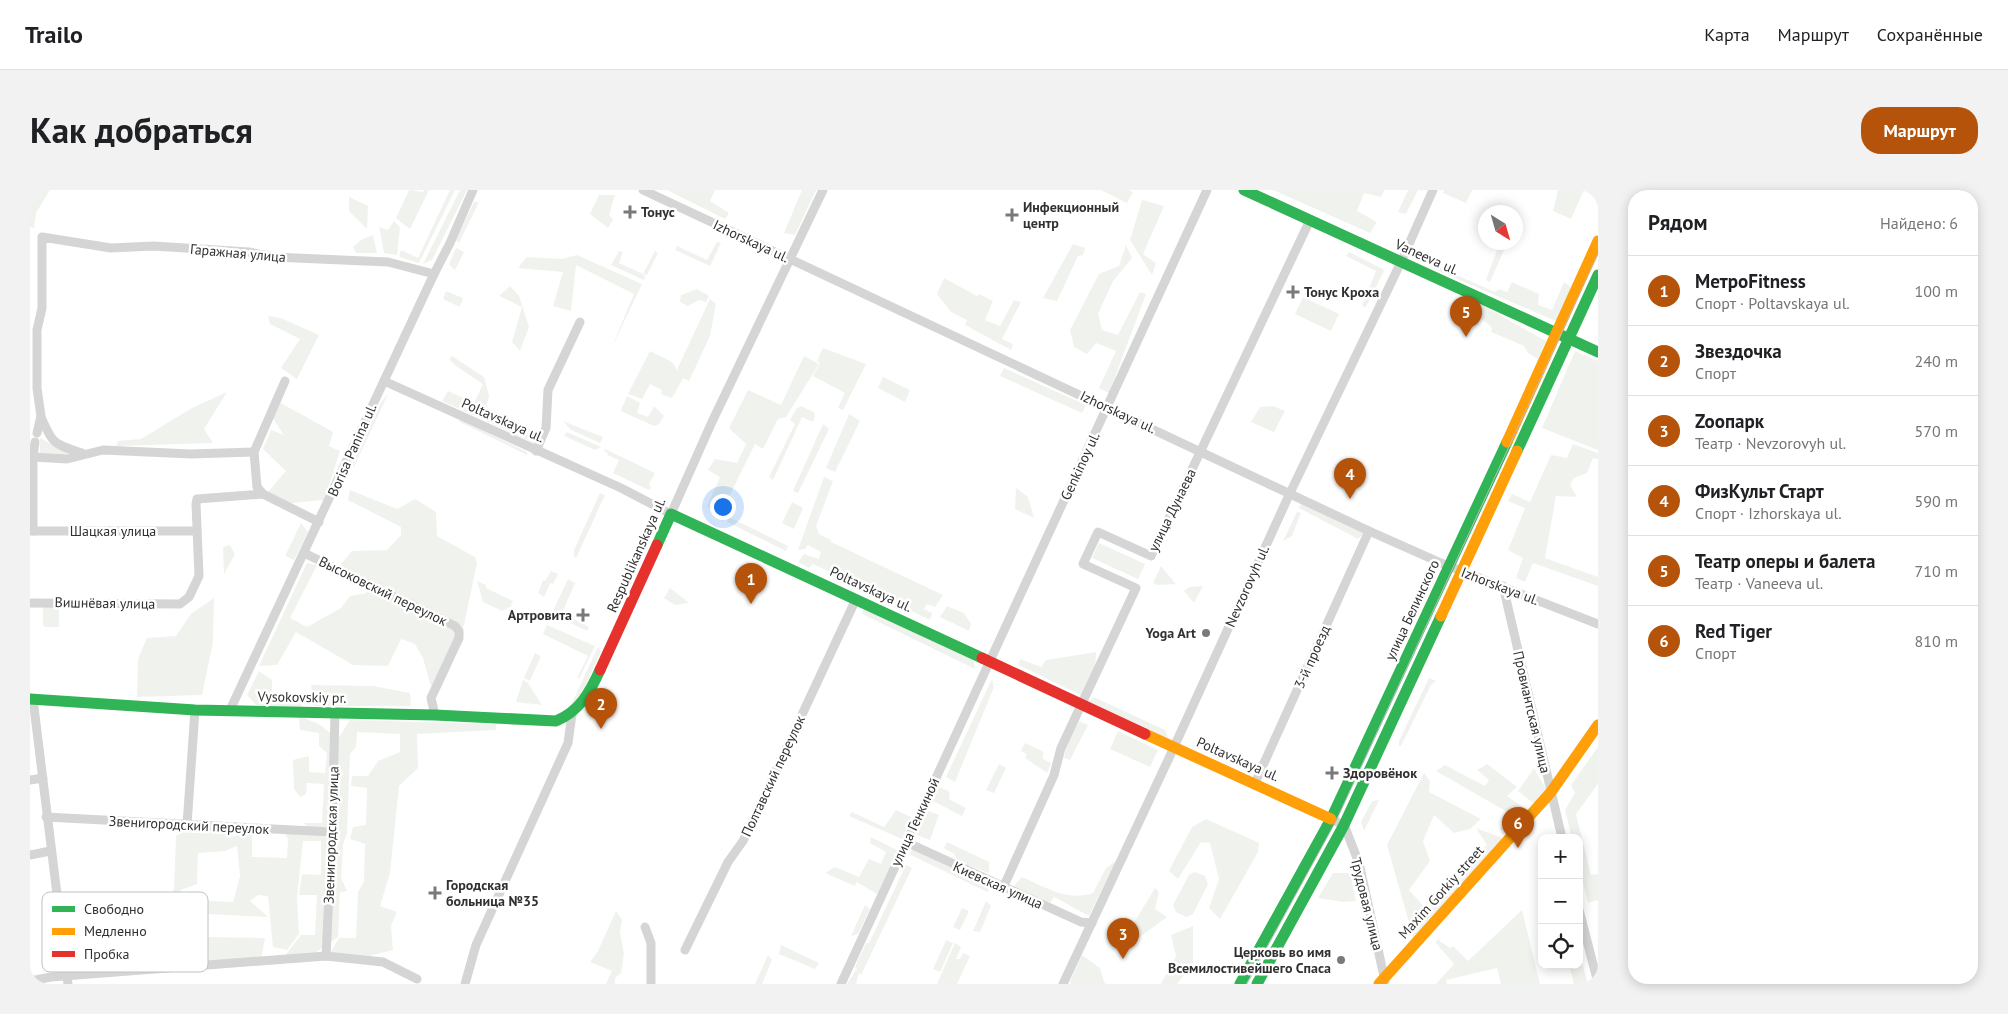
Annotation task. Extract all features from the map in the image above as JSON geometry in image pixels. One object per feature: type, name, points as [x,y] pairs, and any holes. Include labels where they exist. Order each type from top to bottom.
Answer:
[{"type":"main road","name":"Vaneeva ul.","points":[[1244,190],[1598,352]]},
{"type":"main road","name":"улица Белинского","points":[[1240,984],[1332,819],[1598,242]]},
{"type":"main road","name":"улица Белинского","points":[[1257,984],[1344,825],[1597,277]]},
{"type":"main road","name":"Poltavskaya ul.","points":[[671,514],[1332,819]]},
{"type":"main road","name":"Respublikanskaya ul.","points":[[572,714],[583,703],[592,688],[671,514]]},
{"type":"main road","name":"Vysokovskiy pr.","points":[[31,699],[195,710],[547,721],[556,721],[572,714]]},
{"type":"main road","name":"Maxim Gorkiy street","points":[[1383,982],[1551,792],[1598,725]]},
{"type":"street","name":"Borisa Panina ul.","points":[[230,710],[450,243],[473,190]]},
{"type":"street","name":"Izhorskaya ul.","points":[[643,190],[1370,531],[1449,566],[1598,624]]},
{"type":"street","name":"Respublikanskaya ul.","points":[[671,514],[711,424],[823,190]]},
{"type":"street","name":"Genkinoy ul.","points":[[990,661],[1207,190]]},
{"type":"street","name":"Nevzorovyh ul.","points":[[1063,984],[1290,493],[1401,262],[1433,190]]},
{"type":"street","name":"улица Дунаева","points":[[1003,888],[1054,775],[1061,748],[1136,588],[1083,564],[1098,532],[1151,556],[1310,220]]},
{"type":"street","name":"Гаражная улица","points":[[41,416],[37,388],[37,330],[42,308],[42,238],[111,248],[153,246],[249,252],[273,257],[388,262],[434,274]]},
{"type":"street","points":[[536,451],[546,428],[548,390],[580,322]]},
{"type":"street","points":[[285,381],[254,452],[257,487],[263,494],[319,522]]},
{"type":"street","name":"Poltavskaya ul.","points":[[384,381],[621,488],[671,514]]},
{"type":"street","points":[[32,531],[33,457],[41,416]]},
{"type":"street","points":[[41,416],[55,443],[62,448],[84,454]]},
{"type":"street","points":[[33,457],[67,459],[103,450],[191,454],[254,452]]},
{"type":"street","points":[[197,531],[197,499],[263,494]]},
{"type":"street","name":"Шацкая улица","points":[[32,531],[197,531]]},
{"type":"street","name":"Вишнёвая улица","points":[[30,603],[180,604],[189,597],[199,576],[197,531]]},
{"type":"street","name":"3-й проезд","points":[[1255,783],[1370,531]]},
{"type":"street","name":"Высоковский переулок","points":[[304,553],[455,626],[459,632],[459,638],[431,698],[434,716]]},
{"type":"street","name":"Провиантская улица","points":[[1503,586],[1561,834]]},
{"type":"street","name":"Полтавский переулок","points":[[684,950],[728,862],[743,841],[856,599]]},
{"type":"street","name":"улица Генкиной","points":[[841,984],[990,661]]},
{"type":"street","points":[[31,699],[43,778],[56,892]]},
{"type":"street","points":[[187,825],[195,710]]},
{"type":"street","name":"Звенигородская улица","points":[[326,956],[335,713]]},
{"type":"street","points":[[466,984],[476,945],[568,743],[572,714]]},
{"type":"street","points":[[30,780],[43,778]]},
{"type":"street","name":"Звенигородский переулок","points":[[46,817],[332,832]]},
{"type":"street","name":"Poltavskaya ul.","points":[[1332,819],[1344,825]]},
{"type":"street","name":"Трудовая улица","points":[[1344,825],[1359,864],[1383,982]]},
{"type":"street","name":"Киевская улица","points":[[906,842],[1003,888],[1081,922],[1092,923]]},
{"type":"street","points":[[30,855],[50,852]]},
{"type":"street","points":[[1583,924],[1598,983]]},
{"type":"street","points":[[644,927],[651,943],[651,984]]},
{"type":"street","points":[[208,967],[326,956],[383,962],[417,978]]},
{"type":"street","points":[[30,981],[68,980],[154,972]]},
{"type":"shaded area","points":[[30,190],[50,190],[36,213],[34,228],[30,227]]},
{"type":"shaded area","points":[[409,190],[423,192],[424,190],[429,190],[410,229],[396,218]]},
{"type":"shaded area","points":[[450,190],[455,190],[419,263],[399,257],[401,250],[418,258]]},
{"type":"shaded area","points":[[460,190],[467,190],[432,260],[423,264]]},
{"type":"shaded area","points":[[667,190],[715,190],[710,201],[729,213],[725,219]]},
{"type":"shaded area","points":[[802,190],[816,190],[795,235],[784,233]]},
{"type":"shaded area","points":[[1101,190],[1128,190],[1133,192],[1127,203]]},
{"type":"shaded area","points":[[1273,190],[1384,190],[1381,197],[1364,193],[1357,211],[1377,222],[1370,233]]},
{"type":"shaded area","points":[[1408,190],[1418,190],[1406,214],[1398,212]]},
{"type":"shaded area","points":[[1444,190],[1472,190],[1466,203],[1443,193]]},
{"type":"shaded area","points":[[1558,190],[1584,190],[1571,219],[1553,211]]},
{"type":"shaded area","points":[[599,195],[615,195],[609,215],[613,220],[608,228],[590,214]]},
{"type":"shaded area","points":[[349,197],[368,206],[367,229],[349,211]]},
{"type":"shaded area","points":[[1142,200],[1164,206],[1143,254],[1156,263],[1152,275],[1130,240]]},
{"type":"shaded area","points":[[474,202],[479,202],[459,243],[456,240]]},
{"type":"shaded area","points":[[394,221],[400,227],[397,255],[384,253],[379,227],[388,230]]},
{"type":"shaded area","points":[[373,235],[377,253],[356,253],[353,247],[361,240]]},
{"type":"shaded area","points":[[717,242],[721,243],[710,266],[675,250],[677,246],[707,260]]},
{"type":"shaded area","points":[[1073,244],[1085,248],[1083,255],[1078,256],[1057,301],[1043,298]]},
{"type":"shaded area","points":[[1126,245],[1132,258],[1113,281],[1098,314],[1102,330],[1118,335],[1140,292],[1146,294],[1109,393],[1099,388],[1116,351],[1096,343],[1087,354],[1074,347],[1070,330],[1099,274],[1119,266]]},
{"type":"shaded area","points":[[456,248],[464,252],[455,270],[449,264]]},
{"type":"shaded area","points":[[1497,250],[1504,250],[1490,282],[1486,280]]},
{"type":"shaded area","points":[[619,251],[623,252],[619,263],[643,274],[644,280],[611,265]]},
{"type":"shaded area","points":[[655,251],[658,253],[647,275],[643,274]]},
{"type":"shaded area","points":[[1349,252],[1384,271],[1366,307],[1362,306],[1376,271],[1346,256]]},
{"type":"shaded area","points":[[577,255],[642,284],[611,349],[634,294],[576,265],[571,311],[553,306],[563,272],[518,268],[527,257],[562,259]]},
{"type":"shaded area","points":[[1427,262],[1495,292],[1499,289],[1507,292],[1512,282],[1539,294],[1538,305],[1552,310],[1564,282],[1572,288],[1556,321],[1434,269]]},
{"type":"shaded area","points":[[944,278],[977,296],[979,294],[993,301],[985,320],[1000,326],[1014,300],[1021,302],[1002,339],[1013,344],[1011,350],[965,325],[967,320],[951,312],[937,294]]},
{"type":"shaded area","points":[[510,286],[519,296],[529,327],[520,351],[512,342],[522,307],[499,296]]},
{"type":"shaded area","points":[[697,289],[709,296],[706,302],[699,300],[688,306],[680,302],[681,295]]},
{"type":"shaded area","points":[[446,291],[463,298],[460,307],[443,299]]},
{"type":"shaded area","points":[[1303,297],[1339,314],[1331,331],[1295,314]]},
{"type":"shaded area","points":[[1469,298],[1546,341],[1538,359],[1528,353],[1524,346],[1491,332],[1492,328],[1486,322],[1462,309]]},
{"type":"shaded area","points":[[710,299],[716,304],[710,336],[689,381],[683,378],[671,398],[661,394],[662,390],[650,384],[642,399],[628,394],[650,351],[672,362],[676,372]]},
{"type":"shaded area","points":[[268,316],[281,318],[319,335],[297,379],[281,368],[300,339],[270,324]]},
{"type":"shaded area","points":[[823,348],[866,364],[843,410],[838,408],[845,393],[813,376],[820,363],[817,361]]},
{"type":"shaded area","points":[[1575,351],[1598,361],[1598,450],[1542,428]]},
{"type":"shaded area","points":[[452,356],[484,377],[489,396],[486,407],[538,433],[534,443],[442,401],[448,391],[474,403],[483,384],[456,366],[449,359]]},
{"type":"shaded area","points":[[804,356],[819,364],[786,417],[778,419],[763,449],[755,444],[722,511],[726,516],[723,521],[707,506],[720,477],[708,470],[715,459],[737,463],[746,444],[729,428],[748,390],[781,405]]},
{"type":"shaded area","points":[[1004,368],[1086,405],[1082,413],[1000,376]]},
{"type":"shaded area","points":[[883,377],[910,390],[905,402],[878,388]]},
{"type":"shaded area","points":[[227,392],[204,429],[213,443],[116,446],[118,441],[141,439],[192,408]]},
{"type":"shaded area","points":[[388,394],[354,467],[351,465],[381,402]]},
{"type":"shaded area","points":[[627,396],[640,403],[637,413],[648,417],[654,406],[664,416],[659,424],[654,426],[623,412],[621,410]]},
{"type":"shaded area","points":[[279,402],[333,432],[329,446],[340,451],[324,500],[291,503],[268,492],[286,471],[263,449],[271,430],[284,435],[272,417]]},
{"type":"shaded area","points":[[801,406],[814,412],[813,422],[802,417],[773,480],[769,477],[795,424],[790,420],[796,409]]},
{"type":"shaded area","points":[[1273,406],[1285,411],[1274,432],[1251,422],[1260,407]]},
{"type":"shaded area","points":[[849,414],[860,421],[835,472],[826,468]]},
{"type":"shaded area","points":[[462,420],[527,452],[527,455],[458,421]]},
{"type":"shaded area","points":[[563,421],[603,437],[600,443],[571,430]]},
{"type":"shaded area","points":[[823,424],[829,429],[798,493],[793,491]]},
{"type":"shaded area","points":[[567,432],[601,447],[595,450],[564,436]]},
{"type":"shaded area","points":[[40,438],[61,449],[80,454],[40,459]]},
{"type":"shaded area","points":[[1573,444],[1598,453],[1598,459],[1593,458],[1587,473],[1574,478],[1570,485],[1577,497],[1556,496],[1545,558],[1598,577],[1598,586],[1533,563],[1525,582],[1516,578],[1523,558],[1508,550],[1525,508],[1508,501],[1512,494],[1530,502],[1551,455],[1567,458]]},
{"type":"shaded area","points":[[605,449],[655,473],[649,484],[651,487],[649,490],[613,473],[619,460],[607,455],[608,453],[604,451]]},
{"type":"shaded area","points":[[824,477],[833,481],[816,526],[819,534],[831,540],[831,542],[943,595],[935,607],[927,604],[924,609],[932,613],[930,620],[813,564],[809,568],[798,562],[804,554],[819,559],[821,552],[808,545],[805,549],[798,550]]},
{"type":"shaded area","points":[[1016,488],[1028,497],[1034,518],[1015,509]]},
{"type":"shaded area","points":[[350,490],[397,509],[415,499],[436,512],[437,536],[475,557],[477,563],[464,625],[431,687],[423,658],[415,644],[401,639],[388,666],[353,665],[296,632],[277,665],[259,666],[307,563],[317,565],[290,618],[307,627],[341,608],[350,596],[367,593],[341,564],[352,551],[387,550],[401,535],[401,527],[348,500]]},
{"type":"shaded area","points":[[600,493],[605,495],[576,558],[574,550]]},
{"type":"shaded area","points":[[792,502],[803,508],[794,529],[782,523]]},
{"type":"shaded area","points":[[1301,503],[1364,533],[1358,539],[1299,508]]},
{"type":"shaded area","points":[[1297,512],[1301,513],[1292,536],[1283,541]]},
{"type":"shaded area","points":[[729,517],[788,546],[786,551],[727,522]]},
{"type":"shaded area","points":[[301,523],[308,532],[294,560],[285,556]]},
{"type":"shaded area","points":[[1099,543],[1145,564],[1138,579],[1092,558]]},
{"type":"shaded area","points":[[230,545],[235,554],[224,574],[223,547]]},
{"type":"shaded area","points":[[1161,566],[1176,584],[1157,585],[1153,583]]},
{"type":"shaded area","points":[[551,571],[558,574],[553,584],[550,583],[544,597],[538,593],[543,580],[545,581]]},
{"type":"shaded area","points":[[568,579],[575,583],[562,613],[589,627],[587,631],[554,615],[553,611]]},
{"type":"shaded area","points":[[477,581],[486,585],[486,588],[513,601],[512,606],[502,611],[483,602]]},
{"type":"shaded area","points":[[1203,586],[1194,603],[1184,591],[1190,587]]},
{"type":"shaded area","points":[[670,588],[689,603],[675,605],[664,598]]},
{"type":"shaded area","points":[[214,598],[213,642],[202,695],[137,697],[138,659],[147,638],[176,636],[191,614]]},
{"type":"shaded area","points":[[45,606],[59,606],[59,627],[45,627],[43,625],[43,608]]},
{"type":"shaded area","points":[[947,606],[964,613],[971,624],[969,631],[940,617]]},
{"type":"shaded area","points":[[864,607],[973,658],[975,669],[862,614]]},
{"type":"shaded area","points":[[547,625],[595,646],[579,679],[577,678],[588,656],[543,634]]},
{"type":"shaded area","points":[[598,647],[601,651],[578,703],[570,707]]},
{"type":"shaded area","points":[[1096,652],[1095,668],[1083,696],[1018,665],[1020,659],[1041,667],[1046,660]]},
{"type":"shaded area","points":[[535,653],[541,656],[530,681],[524,678]]},
{"type":"shaded area","points":[[259,671],[272,680],[272,696],[302,698],[302,710],[256,705],[247,695]]},
{"type":"shaded area","points":[[1429,678],[1436,681],[1431,685],[1401,746],[1399,746],[1399,741]]},
{"type":"shaded area","points":[[992,679],[994,687],[955,782],[946,777]]},
{"type":"shaded area","points":[[523,680],[528,683],[542,705],[516,702]]},
{"type":"shaded area","points":[[311,685],[373,686],[410,693],[411,706],[313,706]]},
{"type":"shaded area","points":[[1094,697],[1165,730],[1169,740],[1088,703]]},
{"type":"shaded area","points":[[299,716],[319,724],[338,739],[350,720],[496,724],[496,730],[417,734],[418,768],[399,786],[390,873],[380,906],[397,912],[391,926],[393,950],[365,957],[330,953],[339,938],[356,938],[358,892],[364,882],[365,844],[350,839],[353,827],[366,825],[367,788],[351,786],[352,776],[368,776],[378,761],[400,752],[400,734],[357,732],[356,747],[350,754],[347,833],[343,845],[341,878],[347,891],[340,892],[338,937],[312,955],[283,958],[301,935],[315,935],[317,895],[299,895],[302,874],[321,875],[321,841],[303,841],[297,897],[299,934],[287,950],[273,947],[268,896],[258,895],[250,901],[268,917],[208,914],[208,901],[233,902],[240,876],[237,846],[225,851],[198,853],[197,884],[181,890],[181,892],[173,892],[176,836],[183,832],[198,827],[206,827],[221,830],[235,837],[239,831],[256,831],[252,838],[252,857],[287,858],[288,840],[285,832],[311,833],[304,823],[322,823],[324,784],[307,783],[306,794],[300,797],[294,789],[293,760],[309,756],[309,772],[325,773],[327,753],[319,746],[319,733],[300,730]]},
{"type":"shaded area","points":[[1079,721],[1088,725],[1070,760],[1064,758],[1067,743]]},
{"type":"shaded area","points":[[1118,731],[1158,750],[1150,767],[1110,749]]},
{"type":"shaded area","points":[[1025,743],[1044,752],[1042,758],[1051,763],[1047,773],[1025,758],[1027,754],[1021,751]]},
{"type":"shaded area","points":[[1598,747],[1598,784],[1576,814],[1581,834],[1571,834],[1565,810],[1575,793],[1571,785]]},
{"type":"shaded area","points":[[999,764],[1006,768],[994,793],[986,790]]},
{"type":"shaded area","points":[[1487,764],[1517,787],[1507,796],[1529,811],[1511,832],[1500,830],[1509,813],[1436,771],[1445,765],[1485,786],[1489,780],[1477,770]]},
{"type":"shaded area","points":[[1534,768],[1547,791],[1536,805],[1518,791]]},
{"type":"shaded area","points":[[1424,773],[1430,781],[1429,792],[1481,819],[1470,829],[1454,833],[1434,815],[1423,841],[1430,861],[1409,890],[1426,909],[1487,845],[1476,828],[1505,839],[1414,940],[1387,845]]},
{"type":"shaded area","points":[[939,787],[950,792],[949,799],[966,808],[962,816],[933,801]]},
{"type":"shaded area","points":[[1379,800],[1364,831],[1361,822],[1372,801]]},
{"type":"shaded area","points":[[896,810],[911,817],[902,839],[849,816],[852,812],[884,827]]},
{"type":"shaded area","points":[[928,811],[939,815],[930,840],[917,835]]},
{"type":"shaded area","points":[[1206,819],[1259,843],[1258,852],[1220,919],[1209,908],[1219,879],[1210,843],[1201,842],[1178,879],[1169,871],[1192,827]]},
{"type":"shaded area","points":[[871,837],[899,851],[879,895],[856,882],[855,886],[825,873],[835,867],[859,877],[869,859],[881,864],[886,852],[870,843]]},
{"type":"shaded area","points":[[947,842],[989,862],[989,873],[959,862],[954,854],[944,848]]},
{"type":"shaded area","points":[[1583,842],[1591,875],[1598,874],[1598,900],[1588,903],[1583,883]]},
{"type":"shaded area","points":[[913,849],[984,884],[989,890],[987,892],[909,854]]},
{"type":"shaded area","points":[[1116,861],[1089,916],[1054,897],[1050,903],[1013,887],[1022,877],[1066,895],[1075,896],[1093,893],[1106,868]]},
{"type":"shaded area","points":[[906,865],[912,868],[861,975],[859,973],[856,984],[847,984],[856,970],[858,971],[855,967],[866,943],[869,943]]},
{"type":"shaded area","points":[[1195,872],[1205,876],[1208,884],[1193,914],[1186,917],[1176,912],[1173,905],[1189,875]]},
{"type":"shaded area","points":[[1333,873],[1350,873],[1356,901],[1344,902],[1318,898]]},
{"type":"shaded area","points":[[1155,888],[1159,892],[1155,909],[1167,917],[1134,941],[1126,936]]},
{"type":"shaded area","points":[[986,901],[991,906],[980,932],[973,931]]},
{"type":"shaded area","points":[[865,905],[870,909],[858,934],[851,936]]},
{"type":"shaded area","points":[[962,908],[969,911],[960,930],[953,927]]},
{"type":"shaded area","points":[[1522,910],[1540,984],[1501,984],[1497,968],[1446,980],[1447,984],[1436,984],[1454,964],[1436,943],[1437,939],[1450,948],[1453,946],[1468,961]]},
{"type":"shaded area","points":[[616,911],[622,920],[620,932],[624,954],[621,973],[615,978],[615,984],[606,984],[612,971],[590,962],[598,951]]},
{"type":"shaded area","points":[[1193,926],[1193,964],[1177,984],[1161,984],[1176,956],[1171,935]]},
{"type":"shaded area","points":[[208,937],[265,938],[261,959],[208,963]]},
{"type":"shaded area","points":[[946,940],[953,943],[940,972],[933,969]]},
{"type":"shaded area","points":[[955,943],[961,947],[956,959],[960,959],[963,953],[970,956],[957,984],[937,984]]},
{"type":"shaded area","points":[[781,945],[819,963],[815,969],[779,954]]},
{"type":"shaded area","points":[[768,955],[772,960],[762,984],[755,984]]},
{"type":"shaded area","points":[[1082,955],[1100,968],[1106,984],[1071,984],[1070,982]]},
{"type":"shaded area","points":[[1583,966],[1588,984],[1574,984],[1570,969],[1583,969]]},
{"type":"tram line","points":[[1247,984],[1336,821],[1598,254]]},
{"type":"traffic: fast","points":[[1244,190],[1598,352]]},
{"type":"traffic: fast","points":[[1517,451],[1598,275]]},
{"type":"traffic: fast","points":[[1240,984],[1331,819],[1507,442]]},
{"type":"traffic: fast","points":[[657,545],[671,514],[982,658]]},
{"type":"traffic: fast","points":[[1257,984],[1344,825],[1441,616]]},
{"type":"traffic: fast","points":[[30,699],[195,710],[435,715],[556,721],[572,712],[578,706],[592,686],[600,670]]},
{"type":"traffic: slow","points":[[1507,442],[1598,241]]},
{"type":"traffic: slow","points":[[1441,616],[1517,451]]},
{"type":"traffic: slow","points":[[1379,984],[1551,792],[1598,725]]},
{"type":"traffic: slow","points":[[1145,734],[1331,819]]},
{"type":"traffic: jam","points":[[600,670],[657,545]]},
{"type":"traffic: jam","points":[[982,658],[1145,734]]},
{"type":"place","name":"Тонус","points":[[630,212]]},
{"type":"place","name":"Инфекционный центр","points":[[1012,215]]},
{"type":"place","name":"Тонус Кроха","points":[[1293,292]]},
{"type":"place","name":"Театр оперы и балета","points":[[1466,337]]},
{"type":"place","name":"ФизКульт Старт","points":[[1350,499]]},
{"type":"place","name":"МетроFitness","points":[[751,604]]},
{"type":"place","name":"Артровита","points":[[583,615]]},
{"type":"place","name":"Yoga Art","points":[[1206,633]]},
{"type":"place","name":"Звездочка","points":[[601,729]]},
{"type":"place","name":"Здоровёнок","points":[[1332,773]]},
{"type":"place","name":"Red Tiger","points":[[1518,848]]},
{"type":"place","name":"Городская больница №35","points":[[435,893]]},
{"type":"place","name":"Zooпарк","points":[[1123,959]]},
{"type":"place","name":"Церковь во имя Всемилостивейшего Спаса","points":[[1341,960]]}]
